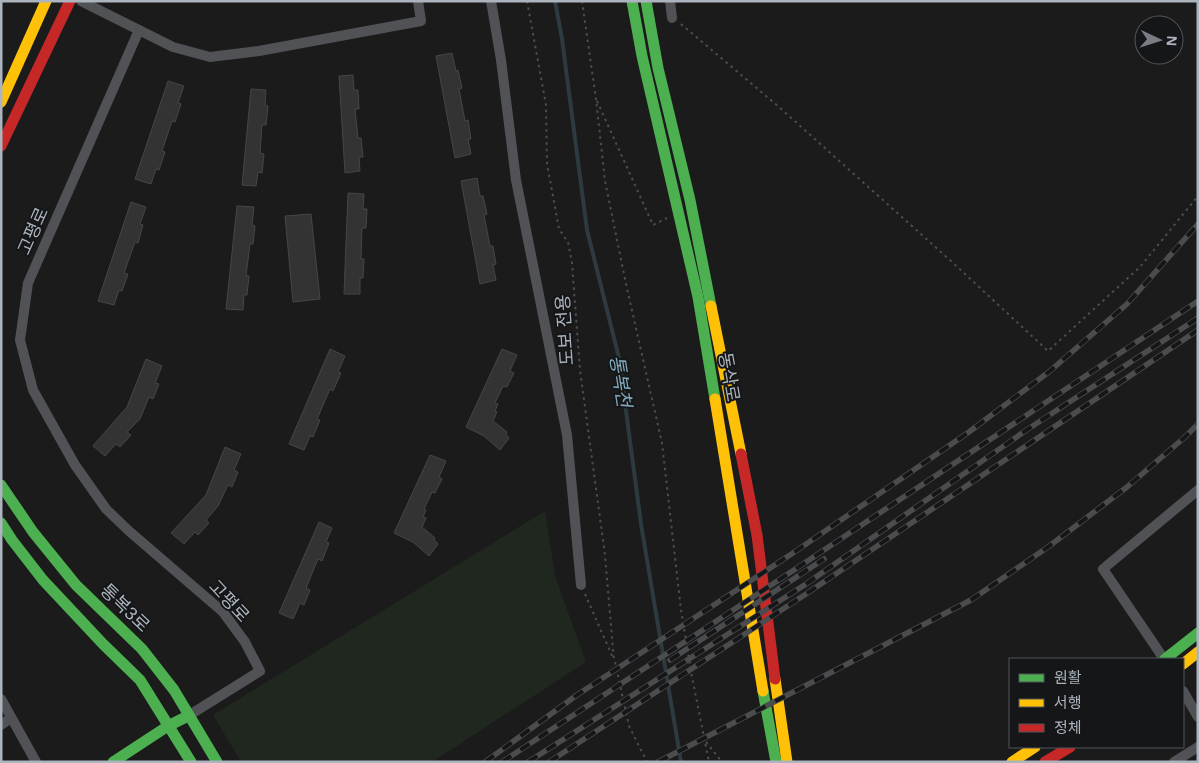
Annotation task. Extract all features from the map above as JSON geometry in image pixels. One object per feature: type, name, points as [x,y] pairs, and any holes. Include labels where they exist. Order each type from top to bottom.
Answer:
[{"type":"street","points":[[1,102],[46,1]]},
{"type":"street","points":[[1,146],[70,1]]},
{"type":"street","points":[[81,1],[173,47],[210,57],[259,51],[421,21],[418,1]]},
{"type":"street","points":[[491,1],[501,60],[516,180],[566,435],[581,585]]},
{"type":"street","name":"동삭로","points":[[632,1],[642,56],[698,297],[776,762]]},
{"type":"street","name":"동삭로","points":[[646,1],[658,68],[690,200],[757,535],[771,650],[788,762]]},
{"type":"street","points":[[670,1],[672,18]]},
{"type":"street","name":"고평로","points":[[139,30],[28,283],[20,340],[33,390],[75,464],[106,509],[222,612],[245,642],[260,671],[188,716]]},
{"type":"street","name":"통복3로","points":[[1,485],[33,532],[76,585],[142,649],[174,690],[217,762]]},
{"type":"street","points":[[1163,658],[1103,569],[1198,490]]},
{"type":"street","points":[[1,523],[43,580],[140,680],[192,762]]},
{"type":"street","points":[[1165,658],[1198,633]]},
{"type":"street","points":[[1184,663],[1198,652]]},
{"type":"street","points":[[1184,693],[1198,717]]},
{"type":"street","points":[[1,699],[36,762]]},
{"type":"street","points":[[113,762],[168,726],[188,716]]},
{"type":"street","points":[[1,725],[11,718]]},
{"type":"street","points":[[1174,762],[1198,747]]},
{"type":"street","points":[[1012,762],[1033,748]]},
{"type":"street","points":[[1045,762],[1068,748]]},
{"type":"path","name":"도보 전용","points":[[527,1],[546,105],[547,164],[559,229],[568,242],[572,263],[580,370],[605,555],[614,661]]},
{"type":"path","points":[[582,1],[606,181],[626,284],[662,443],[681,610],[709,762]]},
{"type":"path","points":[[672,18],[779,107],[1048,351],[1140,267],[1198,196]]},
{"type":"path","points":[[596,99],[652,226],[667,218]]},
{"type":"path","points":[[581,585],[614,661],[629,726],[647,762]]},
{"type":"path","points":[[705,741],[722,762]]},
{"type":"shaded area","points":[[545,511],[555,576],[586,662],[432,762],[241,762],[213,715]]},
{"type":"building","points":[[452,53],[462,88],[459,89],[465,121],[468,120],[471,139],[468,139],[471,154],[455,158],[436,56]]},
{"type":"building","points":[[353,75],[354,90],[358,90],[359,109],[355,109],[358,138],[361,138],[363,157],[359,157],[360,171],[345,173],[339,76]]},
{"type":"building","points":[[168,81],[184,86],[178,103],[181,104],[175,122],[172,121],[162,151],[165,152],[159,170],[156,169],[151,184],[135,179]]},
{"type":"building","points":[[251,89],[266,90],[265,105],[268,106],[266,125],[262,125],[260,153],[264,154],[262,173],[258,172],[256,186],[242,185]]},
{"type":"building","points":[[477,178],[480,196],[483,196],[487,214],[484,215],[490,246],[493,246],[496,264],[493,265],[496,280],[480,284],[461,181]]},
{"type":"building","points":[[348,193],[364,194],[363,209],[367,209],[366,228],[362,228],[361,259],[364,259],[363,278],[360,278],[360,294],[344,294]]},
{"type":"building","points":[[131,202],[146,207],[140,224],[143,225],[138,243],[135,242],[124,273],[128,274],[122,291],[119,290],[114,305],[98,301]]},
{"type":"building","points":[[237,206],[254,207],[252,225],[255,226],[253,244],[250,244],[246,276],[249,276],[247,295],[244,295],[243,310],[226,309]]},
{"type":"building","points":[[311,214],[320,299],[293,302],[285,216]]},
{"type":"building","points":[[330,349],[345,356],[338,372],[341,373],[333,391],[330,389],[317,419],[320,420],[313,437],[310,436],[304,450],[289,444]]},
{"type":"building","points":[[502,349],[517,355],[510,371],[514,373],[507,387],[503,386],[495,403],[498,404],[493,421],[507,432],[506,434],[509,438],[500,450],[484,436],[466,427]]},
{"type":"building","points":[[146,359],[162,366],[155,383],[159,384],[153,399],[149,397],[140,419],[127,432],[131,435],[120,447],[116,444],[105,456],[93,446],[127,407]]},
{"type":"building","points":[[225,447],[241,454],[234,470],[238,472],[232,487],[228,485],[218,506],[206,520],[209,523],[198,535],[195,532],[184,544],[171,533],[206,495]]},
{"type":"building","points":[[430,455],[446,461],[439,477],[442,479],[435,493],[432,492],[424,509],[426,510],[423,517],[426,518],[422,527],[435,538],[434,540],[438,544],[429,556],[413,542],[394,533]]},
{"type":"building","points":[[319,522],[332,528],[326,542],[329,543],[322,561],[318,559],[306,588],[310,590],[304,605],[300,603],[293,619],[279,613]]},
{"type":"waterway","name":"통복천","points":[[555,1],[562,39],[587,230],[619,358],[641,524],[681,762]]},
{"type":"railway","points":[[485,762],[577,695],[796,551],[969,432],[1050,371],[1127,304],[1198,224]]},
{"type":"railway","points":[[502,762],[1198,301]]},
{"type":"railway","points":[[528,762],[806,584],[1028,429],[1198,318]]},
{"type":"railway","points":[[549,762],[806,594],[1198,330]]},
{"type":"railway","points":[[658,762],[971,600],[1048,547],[1127,487],[1198,424]]},
{"type":"railway","points":[[670,660],[824,559]]},
{"type":"traffic: fast","points":[[632,1],[642,56],[698,297],[715,399]]},
{"type":"traffic: fast","points":[[646,1],[658,68],[690,200],[711,306]]},
{"type":"traffic: fast","points":[[1,485],[33,532],[76,585],[142,649],[174,690],[217,762]]},
{"type":"traffic: fast","points":[[1,523],[43,580],[140,680],[191,762]]},
{"type":"traffic: fast","points":[[1166,658],[1198,633]]},
{"type":"traffic: fast","points":[[763,691],[776,762]]},
{"type":"traffic: fast","points":[[113,762],[168,726],[188,716]]},
{"type":"traffic: slow","points":[[1,102],[46,1]]},
{"type":"traffic: slow","points":[[711,306],[741,454]]},
{"type":"traffic: slow","points":[[715,399],[763,691]]},
{"type":"traffic: slow","points":[[1184,663],[1198,652]]},
{"type":"traffic: slow","points":[[775,679],[787,762]]},
{"type":"traffic: slow","points":[[1012,762],[1033,748]]},
{"type":"traffic: jam","points":[[1,146],[70,1]]},
{"type":"traffic: jam","points":[[741,454],[757,535],[775,679]]},
{"type":"traffic: jam","points":[[1045,762],[1068,748]]}]
